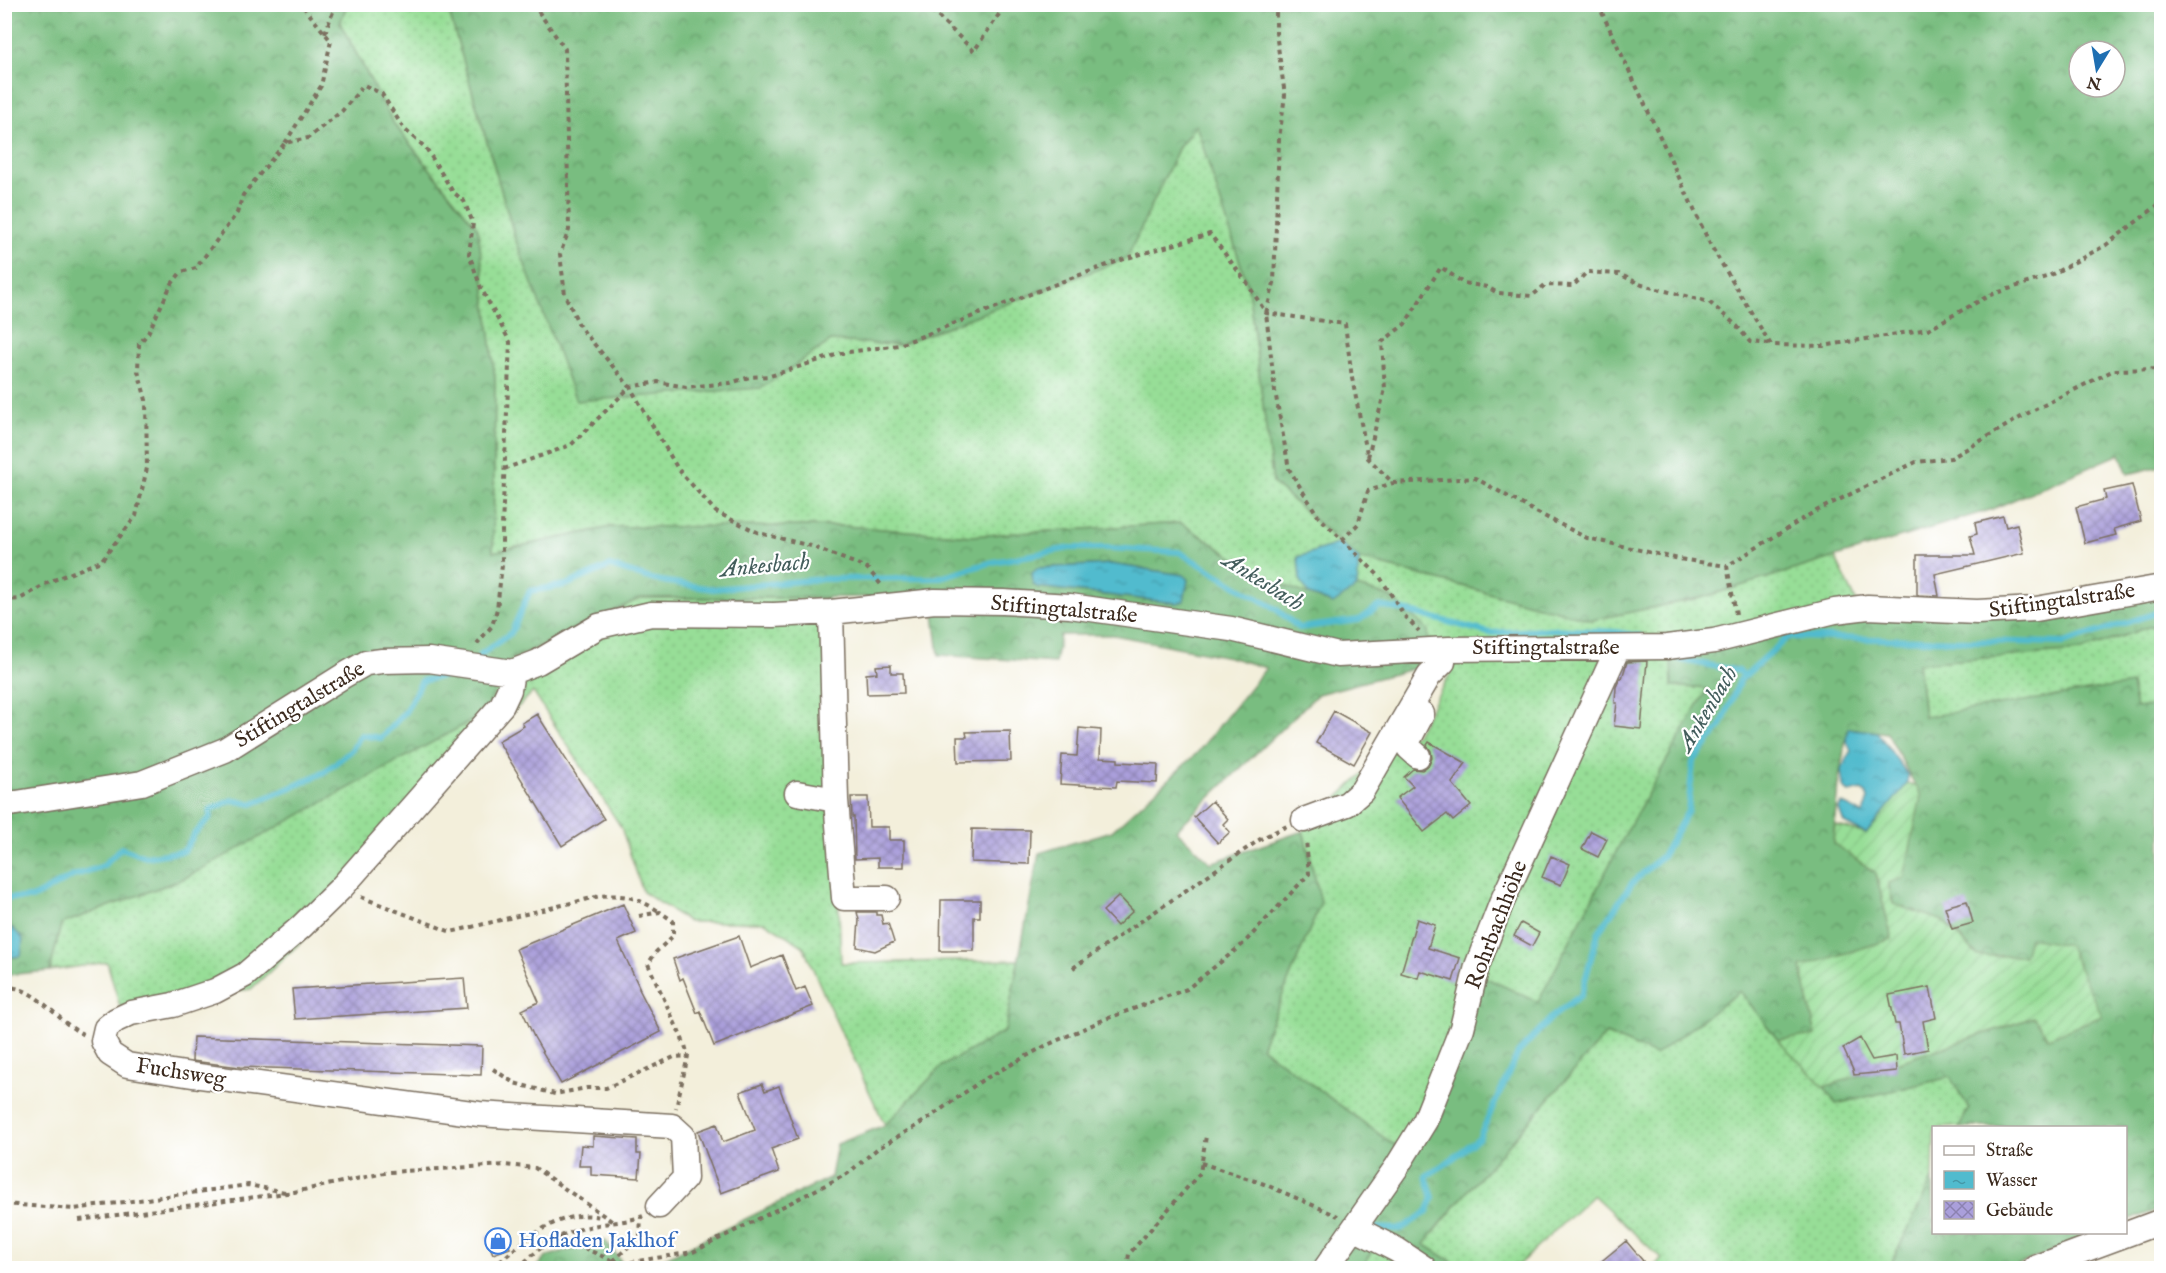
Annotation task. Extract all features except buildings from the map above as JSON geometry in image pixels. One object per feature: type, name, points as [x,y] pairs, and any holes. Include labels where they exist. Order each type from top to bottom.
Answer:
[{"type":"street","name":"Stiftingtalstraße","points":[[4,805],[142,783],[153,779],[225,750],[366,663],[429,660],[512,672],[538,662],[599,626],[634,616],[651,614],[774,615],[831,612],[935,601],[1003,602],[1070,606],[1231,629],[1338,655],[1446,655],[1667,647],[1714,641],[1835,611],[1868,606],[1977,612],[2036,609],[2162,587]]},
{"type":"street","points":[[831,612],[836,800],[843,898],[886,898]]},
{"type":"street","name":"Rohrbachhöhe","points":[[1326,1269],[1396,1168],[1425,1121],[1462,1028],[1477,966],[1501,904],[1618,648]]},
{"type":"street","points":[[1418,756],[1409,748],[1408,741],[1434,691],[1446,655]]},
{"type":"street","points":[[1304,820],[1347,804],[1362,791],[1429,676],[1446,655]]},
{"type":"street","points":[[103,1041],[106,1028],[131,1013],[173,1005],[215,991],[245,975],[301,927],[341,888],[502,705],[509,690],[512,672]]},
{"type":"street","points":[[797,793],[836,800]]},
{"type":"street","name":"Fuchsweg","points":[[103,1041],[110,1054],[127,1065],[214,1078],[479,1114],[672,1126]]},
{"type":"street","points":[[650,1212],[685,1178],[683,1136],[672,1126]]},
{"type":"street","points":[[2035,1269],[2162,1221]]},
{"type":"street","points":[[1355,1226],[1397,1250],[1424,1269]]},
{"type":"path","points":[[4,600],[20,599],[49,582],[101,561],[136,516],[147,468],[146,400],[138,371],[139,344],[148,333],[171,285],[181,272],[196,268],[237,213],[243,195],[285,143],[321,87],[331,41],[301,4]]},
{"type":"path","points":[[325,33],[336,4]]},
{"type":"path","points":[[533,4],[566,49],[569,230],[560,254],[565,295],[580,327],[630,387],[678,469],[716,512],[759,534],[811,546],[867,568],[884,588]]},
{"type":"path","points":[[926,4],[974,51],[1006,4]]},
{"type":"path","points":[[1276,4],[1276,33],[1285,95],[1279,139],[1274,283],[1266,314],[1275,391],[1289,469],[1318,516],[1380,577],[1404,615]]},
{"type":"path","points":[[1598,4],[1711,246],[1771,345]]},
{"type":"path","points":[[285,143],[308,138],[342,111],[364,85],[382,94],[404,129],[426,148],[453,192],[464,201],[473,223],[469,254],[481,288],[510,342],[502,565],[497,609],[492,626],[471,665]]},
{"type":"path","points":[[1368,458],[1385,389],[1382,342],[1406,324],[1441,267],[1464,284],[1487,286],[1498,292],[1532,296],[1545,285],[1573,286],[1587,272],[1619,274],[1642,285],[1709,302],[1737,326],[1750,342],[1771,345],[1823,346],[1929,329],[1990,295],[2049,276],[2106,244],[2162,202]]},
{"type":"path","points":[[504,469],[572,446],[630,387],[658,382],[686,387],[730,383],[750,377],[770,376],[842,353],[899,345],[1127,258],[1210,234],[1247,283],[1266,314]]},
{"type":"path","points":[[1266,314],[1345,324],[1352,378],[1368,458],[1393,483]]},
{"type":"path","points":[[1342,540],[1358,524],[1368,491],[1393,483],[1475,478],[1587,538],[1679,559],[1727,566],[1814,512],[1916,462],[1951,458],[2030,412],[2114,370],[2162,369]]},
{"type":"path","points":[[1727,566],[1740,634]]},
{"type":"path","points":[[558,1236],[613,1262],[626,1263],[693,1251],[847,1174],[877,1149],[926,1120],[981,1081],[1045,1046],[1103,1020],[1187,989],[1243,944],[1309,874],[1304,820],[1262,838],[1073,968]]},
{"type":"path","points":[[341,888],[452,932],[600,896],[622,895],[645,903],[673,921],[673,936],[656,952],[648,964],[686,1045],[688,1056],[672,1126]]},
{"type":"path","points":[[639,916],[660,912]]},
{"type":"path","points":[[4,987],[14,986],[27,992],[82,1034],[103,1041]]},
{"type":"path","points":[[493,1069],[514,1083],[555,1094],[587,1088],[606,1088],[674,1057],[688,1056]]},
{"type":"path","points":[[1127,1269],[1129,1254],[1200,1173],[1206,1136]]},
{"type":"path","points":[[1201,1163],[1264,1184],[1355,1226]]},
{"type":"path","points":[[80,1220],[288,1193],[389,1172],[477,1166],[526,1166],[535,1168],[613,1222]]},
{"type":"path","points":[[4,1204],[74,1209],[248,1185],[288,1193]]},
{"type":"path","points":[[607,1269],[640,1236],[650,1212]]},
{"type":"path","points":[[518,1269],[543,1245],[558,1236],[585,1227],[650,1212]]},
{"type":"path","points":[[493,1269],[525,1239],[550,1225],[593,1215],[604,1217]]},
{"type":"green space","points":[[5,5],[347,5],[340,23],[394,124],[478,229],[495,379],[493,552],[611,527],[844,526],[971,536],[1181,523],[1265,578],[1332,604],[1357,587],[1391,597],[1428,630],[1428,665],[1318,694],[1176,830],[1211,863],[1303,831],[1321,902],[1261,1047],[1394,1145],[1416,1151],[1482,976],[1538,1002],[1629,827],[1707,689],[1672,686],[1671,653],[1835,618],[2161,597],[2161,626],[2148,627],[2081,651],[1918,663],[1924,717],[2131,684],[2136,708],[2161,705],[2161,1208],[2127,1222],[2127,1126],[1960,1126],[1969,1108],[1950,1077],[1836,1104],[1824,1087],[2035,1017],[2029,938],[2025,956],[1978,956],[1943,921],[1893,904],[1888,882],[1921,796],[1887,733],[1848,728],[1838,784],[1833,843],[1876,873],[1892,939],[1801,967],[1816,1036],[1778,1040],[1740,991],[1655,1055],[1606,1034],[1424,1244],[1462,1268],[1405,1268],[1376,1247],[1361,1268],[645,1268],[831,1177],[837,1144],[885,1125],[942,1066],[1005,1031],[1039,853],[1112,831],[1197,753],[1266,668],[1229,657],[1114,635],[1060,635],[1055,663],[939,655],[932,597],[641,598],[509,660],[484,714],[185,878],[61,924],[50,971],[5,975],[4,958],[21,956],[13,928],[4,929]],"holes":[[[1111,564],[1184,575],[1177,603],[1037,587],[1038,568]]]},
{"type":"green space","points":[[347,5],[447,5],[516,241],[761,388],[831,341],[899,345],[1127,258],[1179,147],[1196,124],[1248,287],[1273,483],[1340,543],[1298,557],[1300,579],[1309,595],[1265,578],[1181,523],[971,536],[844,526],[611,527],[493,552],[495,379],[478,229],[394,124],[340,23]]},
{"type":"green space","points":[[447,5],[2161,5],[2161,466],[2128,474],[2120,454],[1990,510],[1704,597],[1592,620],[1359,559],[1273,483],[1248,287],[1196,125],[1179,147],[1127,258],[899,345],[831,341],[761,388],[576,401],[516,241]]},
{"type":"green space","points":[[1835,557],[1863,615],[1707,689],[1629,827],[1538,1003],[1482,976],[1457,1021],[1403,1147],[1394,1145],[1261,1047],[1321,902],[1303,831],[1395,743],[1416,734],[1460,656],[1428,665],[1391,597],[1357,587],[1359,559],[1592,620],[1704,597]]},
{"type":"green space","points":[[641,598],[827,598],[841,963],[1019,960],[1005,1031],[942,1066],[885,1125],[803,946],[765,922],[689,922],[643,892],[621,827],[533,692],[489,736],[302,941],[251,989],[120,1007],[107,962],[50,971],[61,924],[185,878],[509,660]]},
{"type":"green space","points":[[2161,626],[2161,705],[2136,708],[2130,685],[1924,718],[1918,662],[2081,651],[2148,627]]},
{"type":"green space","points":[[1907,784],[1916,786],[1921,796],[1904,878],[1888,883],[1893,904],[1943,921],[1978,956],[2024,956],[2029,938],[2068,945],[2102,1016],[2048,1038],[2034,1017],[1824,1087],[1778,1040],[1816,1035],[1801,967],[1892,939],[1876,873],[1833,843],[1835,825],[1866,834]]},
{"type":"green space","points":[[1740,991],[1778,1040],[1824,1087],[1836,1104],[1950,1077],[1969,1108],[1960,1126],[1932,1126],[1932,1180],[1889,1268],[1652,1268],[1662,1259],[1593,1195],[1515,1268],[1462,1268],[1424,1245],[1465,1194],[1606,1034],[1655,1055]]},
{"type":"green space","points":[[1932,1180],[1932,1234],[2097,1234],[2009,1268],[1889,1268]]},
{"type":"green space","points":[[605,1240],[626,1268],[535,1268],[548,1256]]},
{"type":"green space","points":[[1375,1247],[1405,1268],[1361,1268]]},
{"type":"water","points":[[1340,543],[1359,559],[1357,587],[1333,604],[1309,595],[1300,579],[1298,557]]},
{"type":"water","points":[[1111,564],[1184,575],[1188,580],[1184,601],[1177,603],[1037,587],[1033,584],[1032,573],[1038,568]]},
{"type":"water","points":[[1848,728],[1877,732],[1908,775],[1907,784],[1866,834],[1844,823],[1839,809],[1841,803],[1863,814],[1868,799],[1866,793],[1861,790],[1850,793],[1843,787],[1841,770],[1851,751],[1846,740]]},
{"type":"water","points":[[13,928],[23,939],[21,956],[5,958],[5,929]]},
{"type":"waterway","name":"Ankesbach","points":[[478,662],[481,654],[511,633],[530,591],[566,585],[610,566],[655,580],[713,589],[823,579],[937,578],[993,562],[1070,548],[1179,552],[1276,609],[1299,628],[1359,620],[1379,606],[1490,633],[1551,629],[1616,632],[1640,636]]},
{"type":"waterway","name":"Ankenbach","points":[[1374,1228],[1401,1229],[1427,1212],[1433,1198],[1426,1176],[1479,1138],[1518,1053],[1552,1017],[1581,995],[1598,933],[1632,883],[1663,855],[1688,811],[1693,762],[1720,728],[1740,680],[1788,637],[2064,643],[2162,611]]},
{"type":"waterway","name":"Ankesbach","points":[[1674,656],[1682,660],[1739,671],[1745,676]]},
{"type":"waterway","name":"Ankesbach","points":[[4,898],[32,898],[73,876],[103,866],[121,848],[146,857],[184,851],[195,833],[210,818],[210,810],[232,800],[252,804],[324,772],[351,751],[361,735],[381,738],[405,712],[422,681],[447,675],[463,677]]},
{"type":"place","name":"Hofladen Jaklhof","points":[[498,1241]]}]
